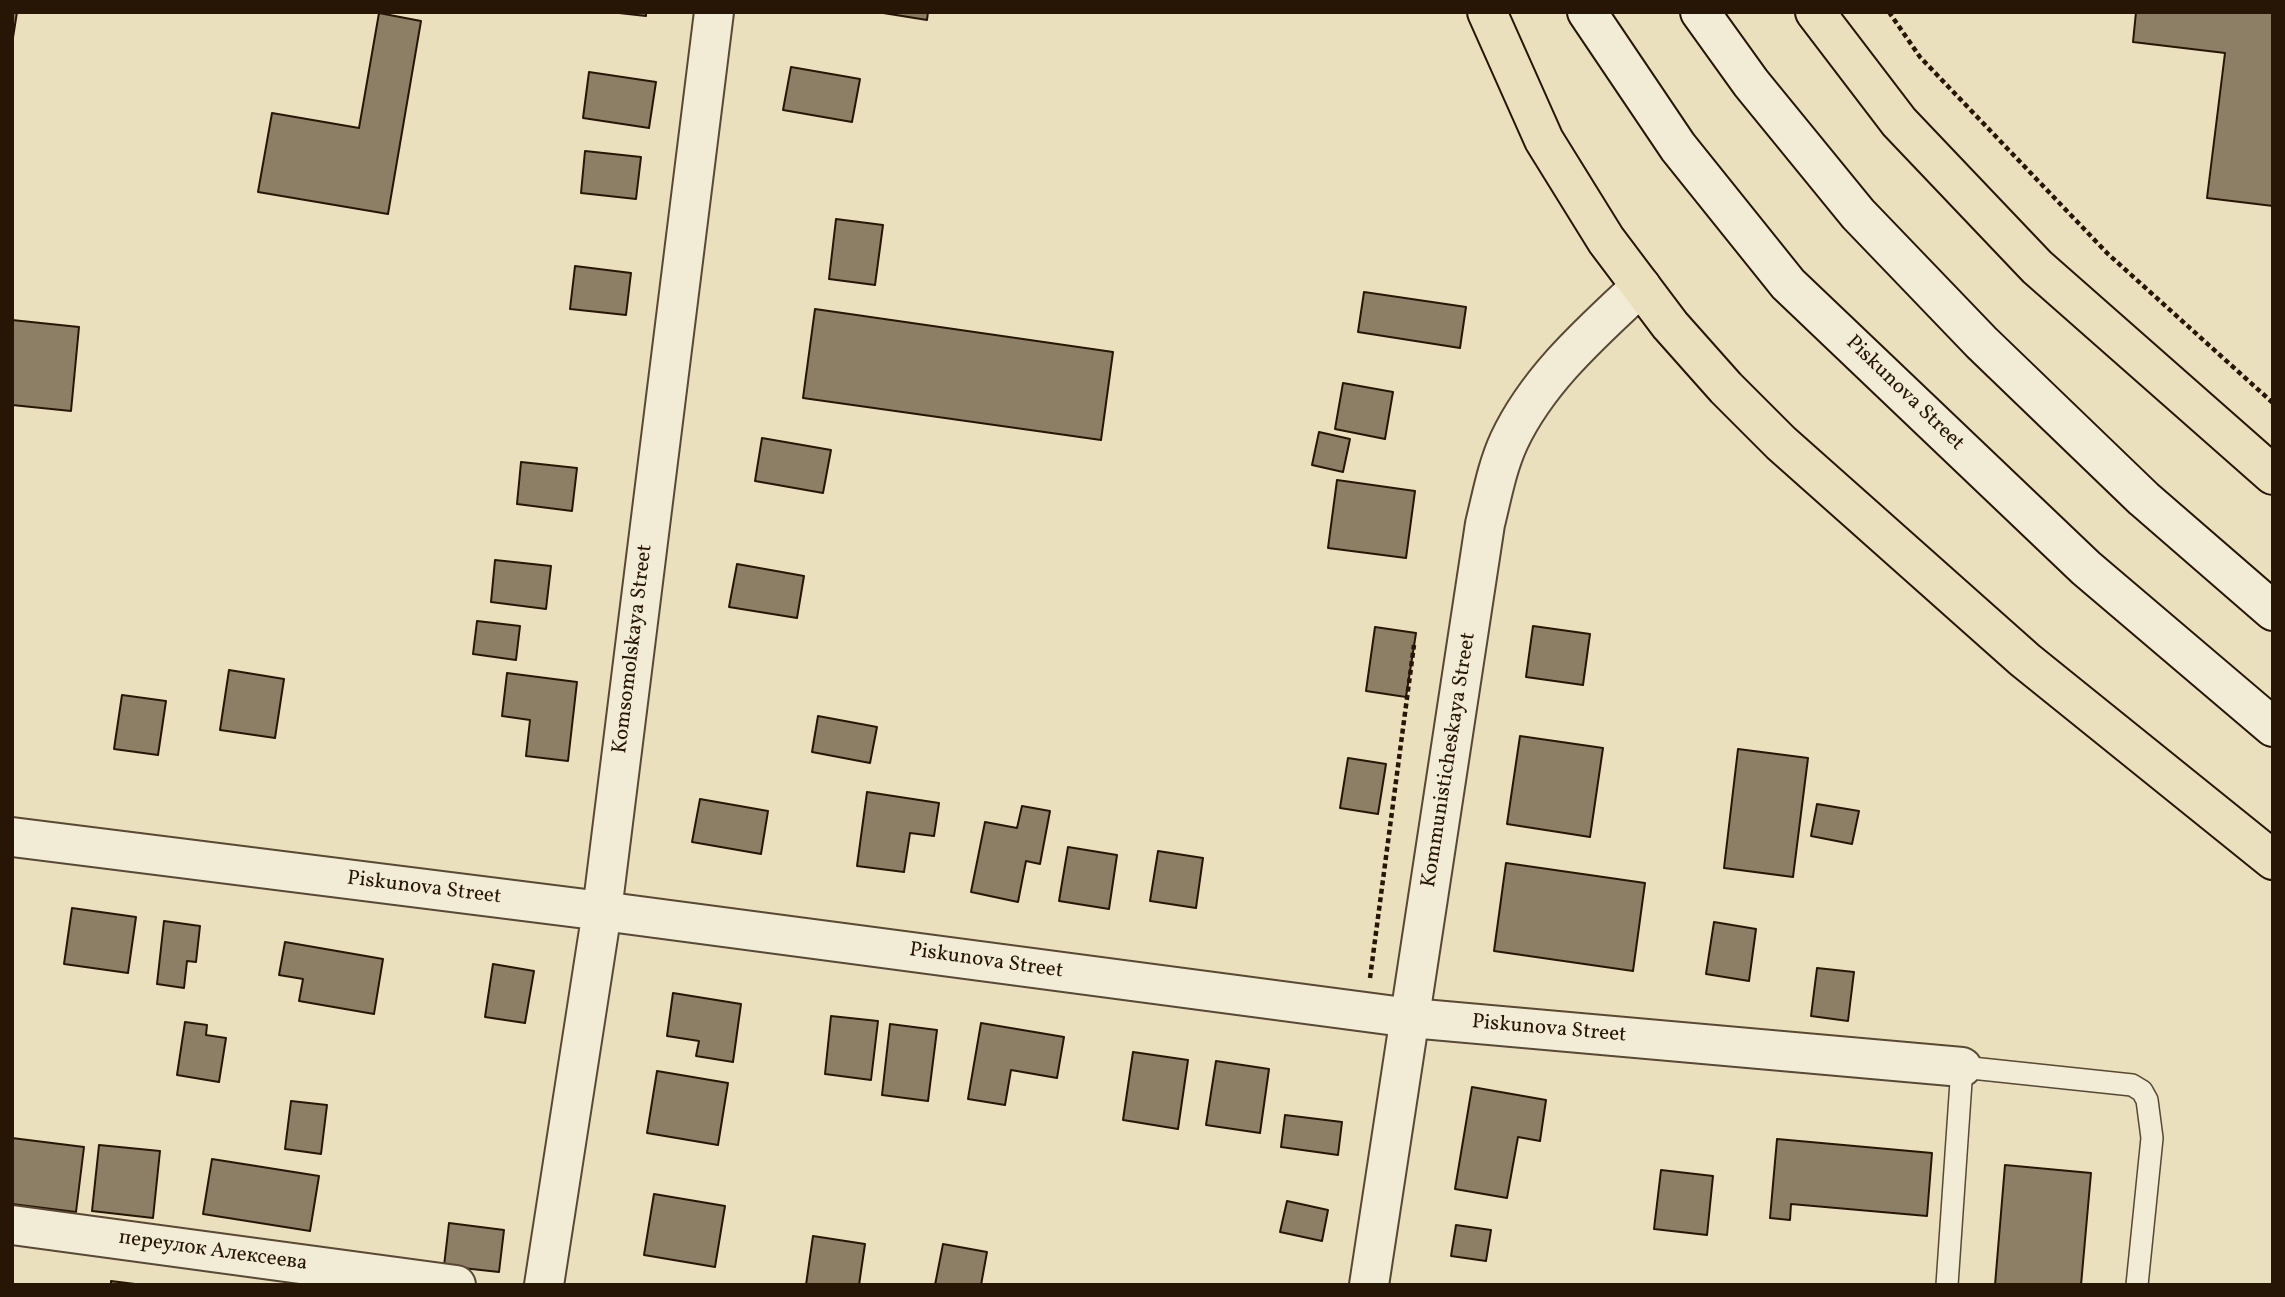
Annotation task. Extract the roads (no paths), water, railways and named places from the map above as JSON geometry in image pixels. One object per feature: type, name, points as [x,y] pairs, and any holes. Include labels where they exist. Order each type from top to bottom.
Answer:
[{"type":"main road","points":[[1487,12],[1544,139],[1606,240],[1670,325],[1726,388],[1800,460],[2025,660],[2273,860]]},
{"type":"main road","points":[[1815,12],[1899,122],[2037,267],[2273,475]]},
{"type":"street","name":"Komsomolskaya Street","points":[[544,1285],[601,911],[714,12]]},
{"type":"street","name":"Piskunova Street","points":[[1587,12],[1678,147],[1788,284],[2086,568],[2273,727]]},
{"type":"street","points":[[1700,12],[1751,83],[1877,234],[1981,342],[2144,499],[2273,611]]},
{"type":"street","name":"Kommunisticheskaya Street","points":[[1368,1285],[1485,524],[1496,479],[1508,443],[1526,408],[1564,362],[1641,286]]},
{"type":"street","name":"Piskunova Street","points":[[12,838],[601,911],[1411,1018],[1962,1067]]},
{"type":"street","name":"переулок Алексеева","points":[[12,1225],[456,1285]]},
{"type":"lane","points":[[1947,1285],[1962,1067],[2132,1085],[2142,1091],[2147,1100],[2152,1138],[2137,1285]]}]
